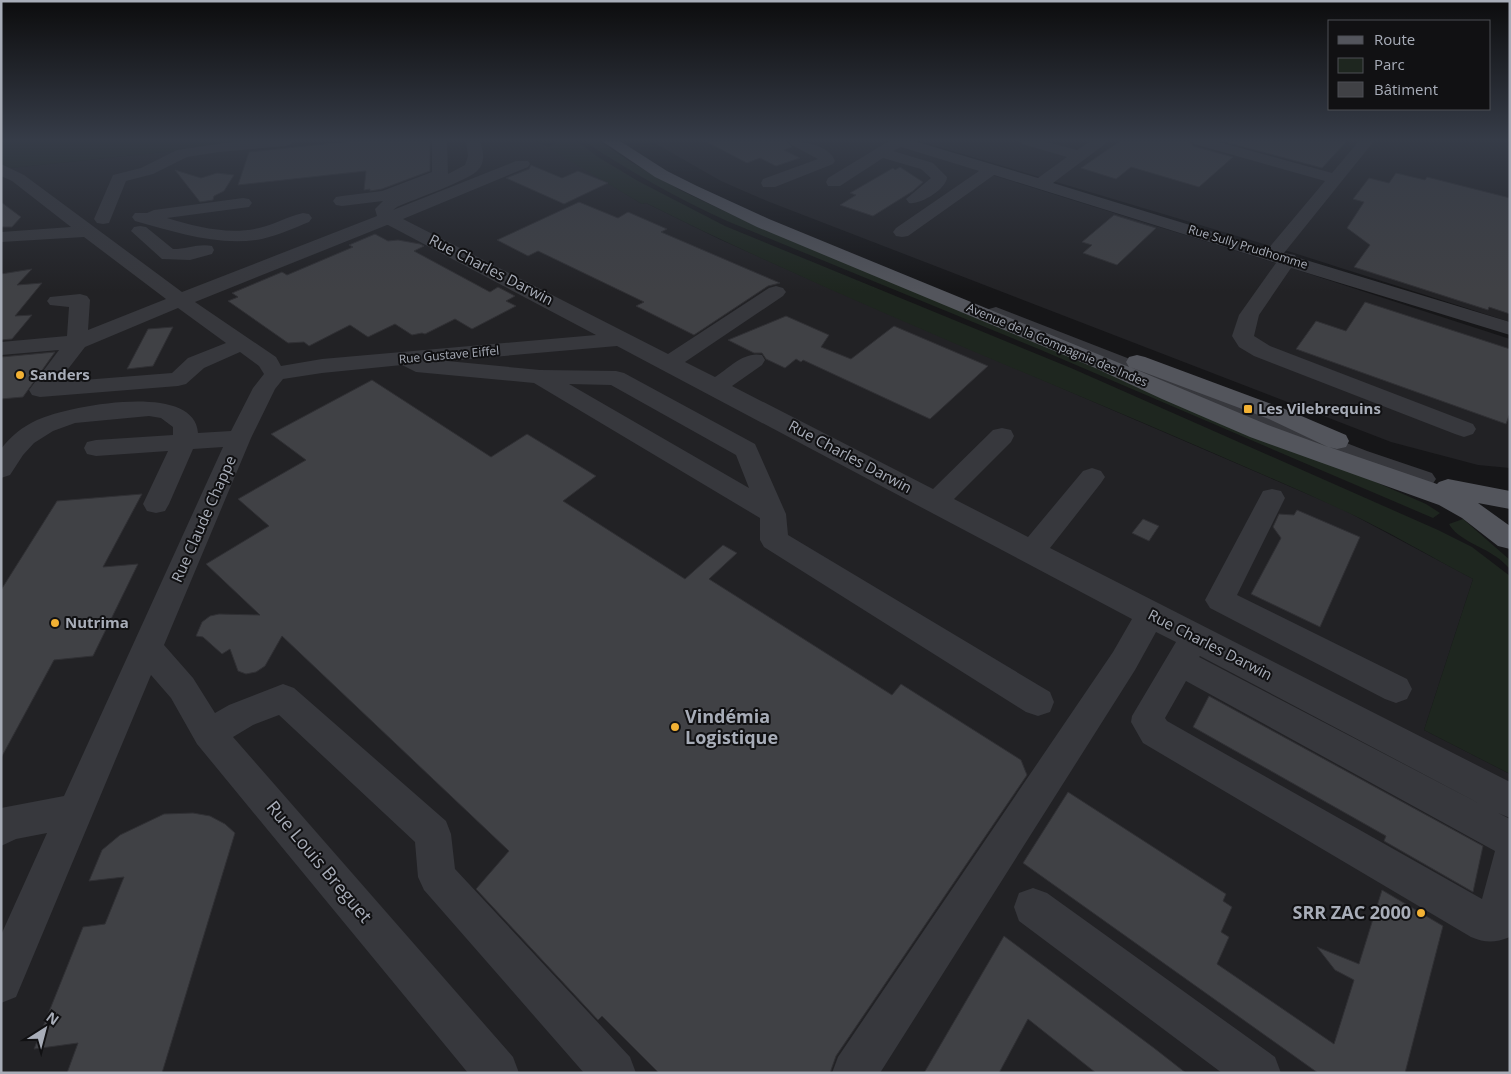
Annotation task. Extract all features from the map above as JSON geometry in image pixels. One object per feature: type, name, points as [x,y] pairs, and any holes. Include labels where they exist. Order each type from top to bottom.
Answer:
[{"type":"main road","name":"Avenue de la Compagnie des Indes","points":[[694,191],[763,224],[1101,362],[1170,394],[1259,431],[1422,483],[1510,500]]},
{"type":"main road","name":"Avenue de la Compagnie des Indes","points":[[710,191],[769,218],[1102,349],[1277,414],[1422,483],[1471,510],[1509,540]]},
{"type":"main road","points":[[1509,540],[1504,524],[1507,511],[1510,508]]},
{"type":"street","points":[[39,191],[90,224],[180,301],[268,362],[275,374]]},
{"type":"street","points":[[90,224],[111,191]]},
{"type":"street","points":[[342,200],[385,196],[397,191]]},
{"type":"street","points":[[387,219],[384,209],[391,203],[420,191]]},
{"type":"street","points":[[1,349],[77,342],[457,191]]},
{"type":"street","name":"Avenue de la Compagnie des Indes","points":[[702,191],[742,211],[1422,483]]},
{"type":"street","points":[[916,199],[927,191]]},
{"type":"street","points":[[905,229],[899,218],[911,211],[929,212],[960,191]]},
{"type":"street","name":"Rue Sully Prudhomme","points":[[1064,191],[1510,329]]},
{"type":"street","points":[[1326,191],[1280,257],[1249,315],[1242,336],[1246,342],[1262,350],[1464,429]]},
{"type":"street","points":[[140,224],[243,203]]},
{"type":"street","points":[[1,237],[90,224],[140,224],[228,237],[262,233],[303,218]]},
{"type":"street","name":"Rue Charles Darwin","points":[[387,219],[401,223],[458,262],[624,339],[1151,614],[1187,650],[1510,801]]},
{"type":"street","points":[[669,363],[776,292]]},
{"type":"street","points":[[56,301],[80,300],[77,342],[40,390],[178,379],[196,363],[242,344]]},
{"type":"street","name":"Rue Gustave Eiffel","points":[[275,374],[295,369],[624,339]]},
{"type":"street","points":[[407,359],[416,365],[540,376],[616,378],[746,450],[773,514],[774,540],[1038,702]]},
{"type":"street","points":[[716,387],[754,360]]},
{"type":"street","name":"Rue Claude Chappe","points":[[1,982],[239,438],[264,388],[275,374]]},
{"type":"street","points":[[540,376],[773,514]]},
{"type":"street","points":[[1,469],[19,442],[30,433],[59,420],[74,415],[154,408],[166,412],[182,423],[186,431],[184,442],[156,504]]},
{"type":"street","points":[[935,502],[1002,436]]},
{"type":"street","points":[[96,448],[239,438]]},
{"type":"street","points":[[1032,552],[1092,477]]},
{"type":"street","points":[[1272,498],[1220,600],[1396,689]]},
{"type":"street","points":[[854,1073],[1124,661],[1151,614]]},
{"type":"street","name":"Rue Louis Breguet","points":[[147,647],[182,688],[209,733],[497,1073]]},
{"type":"street","points":[[1510,839],[1187,650],[1149,716],[1148,722],[1155,732],[1485,923],[1496,923],[1510,860]]},
{"type":"street","points":[[209,733],[241,715],[283,698],[433,834],[437,877],[614,1073]]},
{"type":"street","points":[[1,828],[8,823],[76,810]]},
{"type":"street","points":[[1033,908],[1259,1073]]},
{"type":"shaded area","points":[[1,191],[621,191],[642,204],[646,203],[719,239],[811,280],[1342,509],[1473,579],[1424,730],[1510,774],[1510,1073],[1,1073]]},
{"type":"shaded area","points":[[744,191],[1044,191],[1510,339],[1510,468],[1478,465],[1391,442]]},
{"type":"shaded area","points":[[1087,191],[1510,191],[1510,322],[1294,253]]},
{"type":"green space","points":[[621,191],[658,191],[725,226],[1071,368],[1438,530],[1472,547],[1510,576],[1510,774],[1424,730],[1473,579],[1340,509],[817,284],[646,203],[642,204]]},
{"type":"green space","points":[[667,191],[682,191],[737,217],[1348,470],[1426,504],[1440,513],[1433,518],[1041,350],[727,221]]},
{"type":"green space","points":[[1463,519],[1510,560],[1510,569],[1497,557],[1458,534],[1449,524]]},
{"type":"building","points":[[192,191],[224,191],[214,196],[213,200],[200,202]]},
{"type":"building","points":[[535,191],[591,191],[564,204]]},
{"type":"building","points":[[853,191],[913,191],[873,216],[840,205],[856,195],[850,193]]},
{"type":"building","points":[[1359,191],[1483,191],[1510,198],[1510,314],[1489,307],[1488,310],[1354,267],[1370,245],[1347,228],[1364,202],[1353,199]]},
{"type":"building","points":[[1,202],[21,217],[12,227],[1,227]]},
{"type":"building","points":[[579,202],[618,218],[628,212],[667,229],[661,232],[780,283],[768,286],[694,335],[636,306],[644,302],[538,251],[528,256],[497,240]]},
{"type":"building","points":[[1114,215],[1156,228],[1117,265],[1083,253],[1092,245],[1082,242]]},
{"type":"building","points":[[375,234],[388,241],[398,240],[424,246],[414,251],[490,292],[498,287],[515,296],[506,301],[516,306],[472,329],[455,319],[425,334],[412,335],[395,324],[368,337],[350,325],[309,346],[304,342],[288,343],[228,301],[238,297],[232,293],[282,272],[287,275],[353,247],[349,245]]},
{"type":"building","points":[[32,269],[17,285],[42,283],[15,316],[32,315],[12,339],[1,340],[1,274]]},
{"type":"building","points":[[1365,302],[1510,349],[1510,413],[1506,424],[1296,349],[1316,321],[1346,331]]},
{"type":"building","points":[[786,316],[829,335],[821,347],[851,359],[894,326],[988,366],[930,419],[803,360],[801,362],[796,359],[785,368],[766,359],[762,353],[754,353],[728,340]]},
{"type":"building","points":[[173,327],[153,366],[127,369],[148,329]]},
{"type":"building","name":"Sanders","points":[[55,352],[23,397],[1,399],[1,357]]},
{"type":"building","name":"Vindémia Logistique","points":[[372,380],[491,457],[527,434],[596,476],[563,501],[685,579],[723,545],[737,553],[709,579],[892,695],[901,684],[1021,760],[1027,775],[836,1056],[830,1073],[659,1073],[602,1016],[598,1020],[476,889],[509,851],[282,636],[265,666],[256,672],[246,674],[238,671],[230,649],[222,654],[203,637],[196,636],[202,622],[210,616],[219,614],[260,615],[206,564],[269,526],[238,499],[306,460],[271,434]]},
{"type":"building","name":"Nutrima","points":[[142,494],[103,567],[138,564],[93,656],[54,660],[1,758],[1,590],[57,501]]},
{"type":"building","points":[[1297,510],[1360,537],[1320,627],[1251,594],[1281,538],[1273,527],[1279,514],[1294,515]]},
{"type":"building","points":[[1143,519],[1159,526],[1149,541],[1132,533]]},
{"type":"building","points":[[1209,696],[1483,846],[1473,892],[1384,841],[1386,836],[1193,727]]},
{"type":"building","points":[[1068,792],[1226,894],[1223,901],[1232,907],[1221,932],[1229,937],[1217,964],[1334,1044],[1354,980],[1335,970],[1317,947],[1359,964],[1382,890],[1443,926],[1405,1073],[1318,1073],[1023,863]]},
{"type":"building","points":[[193,813],[210,816],[225,824],[235,833],[162,1073],[67,1073],[78,1043],[34,1049],[83,927],[105,924],[124,877],[89,881],[102,850],[120,835],[164,814]]},
{"type":"building","points":[[1004,936],[1186,1073],[1096,1073],[1028,1019],[999,1073],[924,1073]]},
{"type":"place","name":"Sanders","points":[[20,375]]},
{"type":"place","name":"Les Vilebrequins","points":[[1248,409]]},
{"type":"place","name":"Nutrima","points":[[55,623]]},
{"type":"place","name":"Vindémia Logistique","points":[[675,727]]},
{"type":"place","name":"SRR ZAC 2000","points":[[1421,913]]}]
